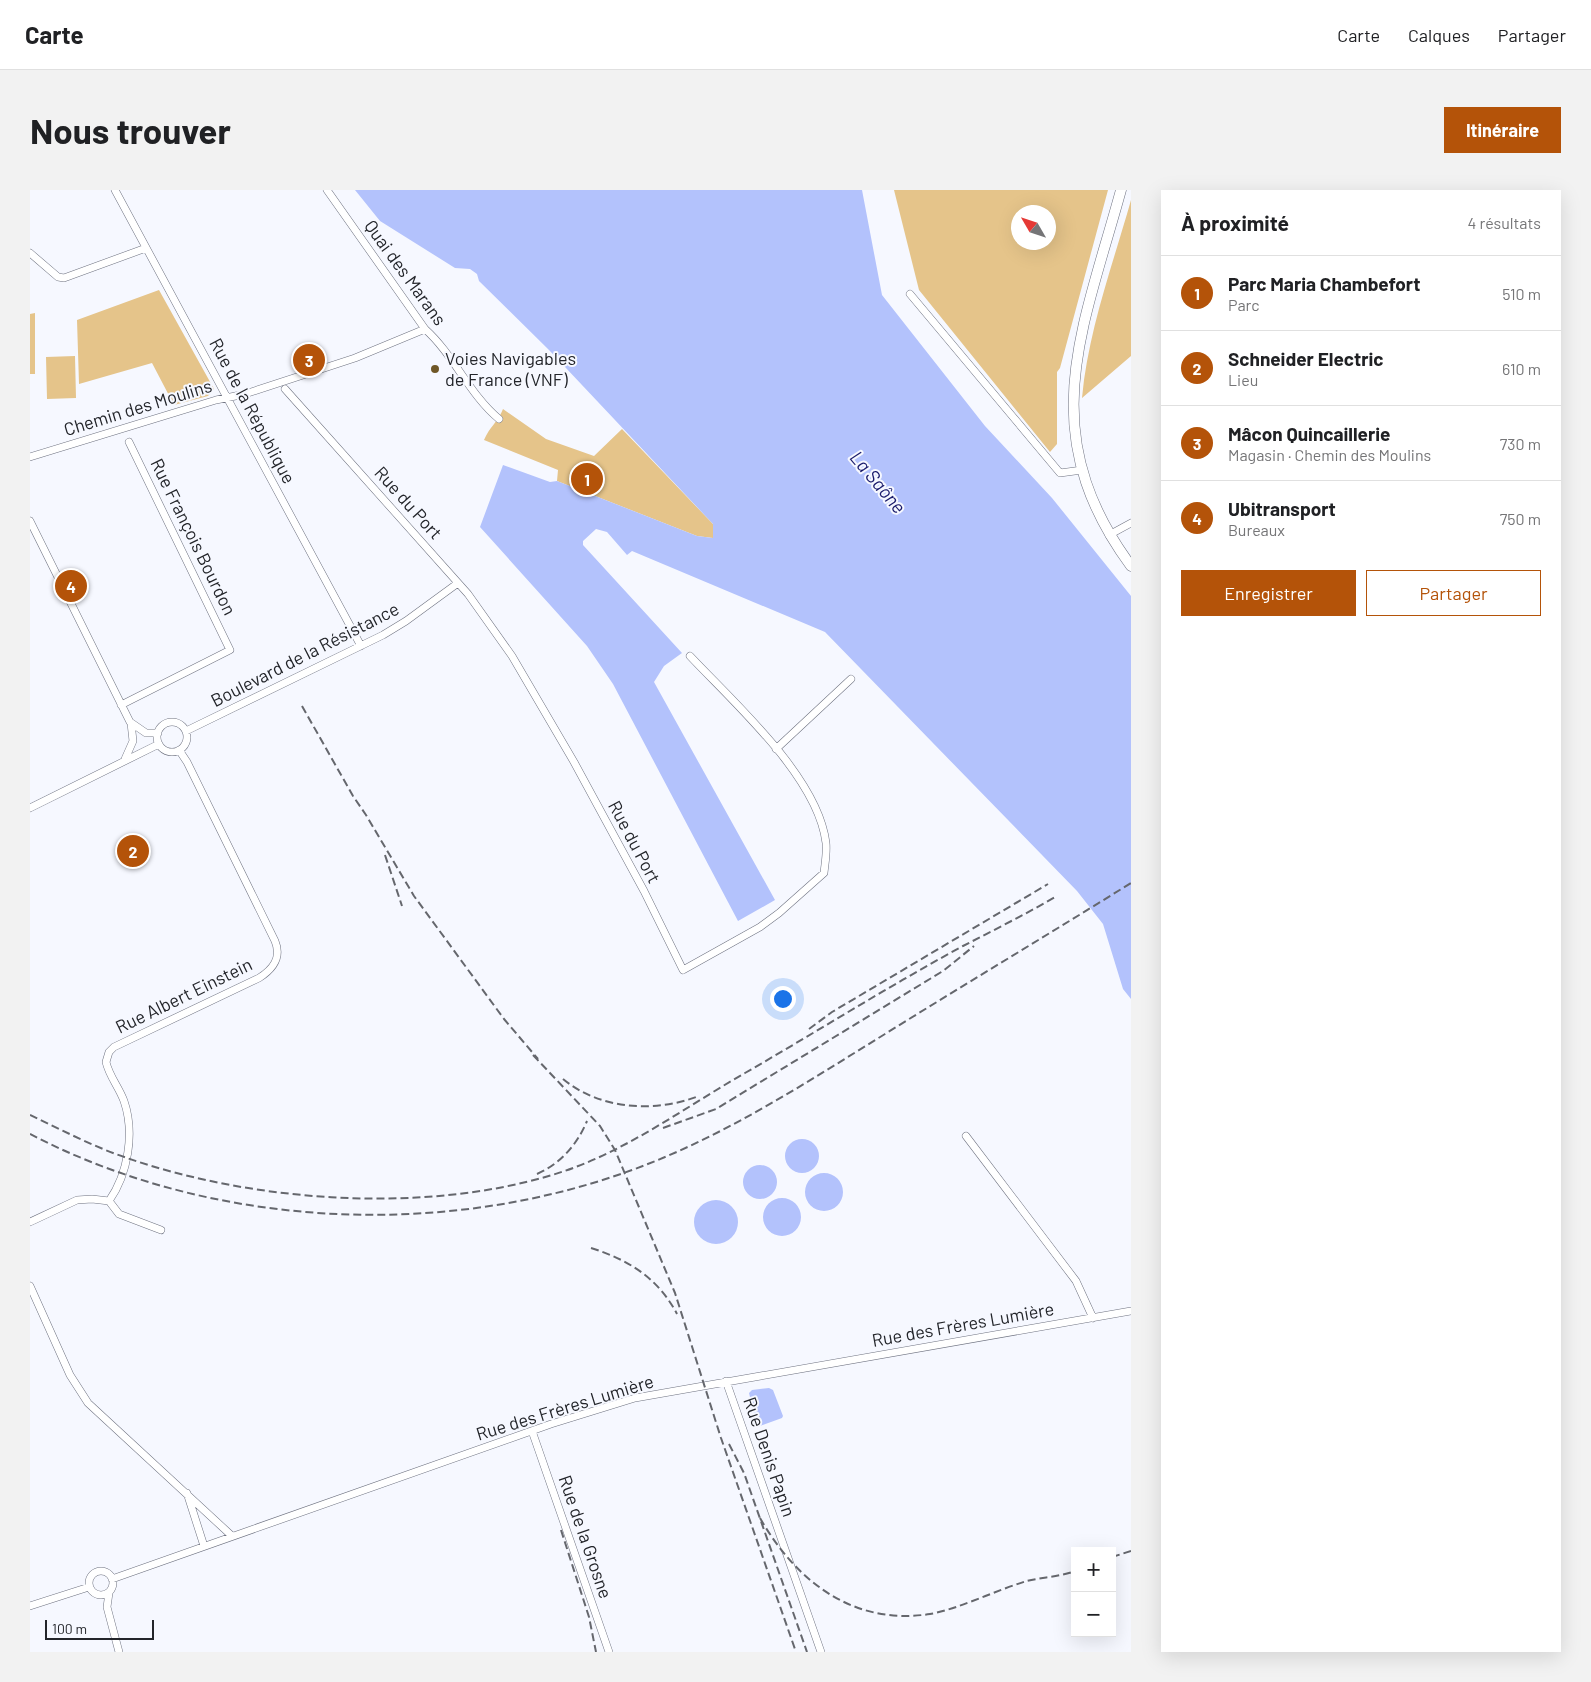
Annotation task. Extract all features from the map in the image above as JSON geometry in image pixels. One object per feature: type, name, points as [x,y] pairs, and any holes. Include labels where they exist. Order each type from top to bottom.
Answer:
[{"type":"main road","points":[[1121,190],[1076,361],[1072,410],[1082,470],[1091,498],[1109,535],[1131,566]]},
{"type":"street","name":"Rue de la République","points":[[116,190],[362,646]]},
{"type":"street","name":"Quai des Marans","points":[[327,190],[425,329],[434,338],[478,399],[499,419]]},
{"type":"street","points":[[30,253],[58,277],[64,278],[146,248]]},
{"type":"street","points":[[910,294],[1060,473],[1082,470]]},
{"type":"street","name":"Chemin des Moulins","points":[[30,457],[228,396],[244,394],[355,358],[425,329]]},
{"type":"street","name":"Rue du Port","points":[[285,389],[458,583],[512,656],[535,693],[644,890],[683,970],[760,927],[824,874],[826,843],[809,794],[776,749],[690,656]]},
{"type":"street","name":"Rue François Bourdon","points":[[121,705],[230,650],[230,646],[129,442]]},
{"type":"street","points":[[30,521],[130,722],[132,746],[122,762]]},
{"type":"street","points":[[1109,535],[1131,523]]},
{"type":"street","name":"Boulevard de la Résistance","points":[[186,732],[362,646],[406,621],[458,583]]},
{"type":"street","points":[[776,749],[851,678]]},
{"type":"street","points":[[130,722],[146,732],[158,733]]},
{"type":"street","points":[[172,722],[181,726],[186,732],[185,743],[179,750],[165,750],[159,744],[158,733],[163,725],[172,722]]},
{"type":"street","points":[[30,808],[159,744]]},
{"type":"street","name":"Rue Albert Einstein","points":[[109,1201],[114,1194],[128,1154],[130,1137],[124,1101],[106,1062],[109,1052],[114,1047],[259,978],[271,970],[277,959],[278,949],[275,941],[187,762],[179,750]]},
{"type":"street","points":[[966,1136],[1076,1281],[1093,1318]]},
{"type":"street","points":[[30,1222],[77,1200],[109,1201],[119,1214],[161,1230]]},
{"type":"street","points":[[30,1286],[79,1391],[106,1421],[232,1536]]},
{"type":"street","name":"Rue des Frères Lumière","points":[[112,1579],[532,1431],[635,1398],[1131,1311]]},
{"type":"street","name":"Rue Denis Papin","points":[[726,1381],[820,1652]]},
{"type":"street","name":"Rue de la Grosne","points":[[532,1431],[609,1652]]},
{"type":"street","points":[[187,1493],[204,1546]]},
{"type":"street","points":[[107,1608],[89,1587],[89,1578],[95,1572],[105,1572],[112,1579],[113,1587],[109,1593],[107,1608],[119,1652]]},
{"type":"street","points":[[30,1606],[89,1587]]},
{"type":"street","points":[[96,1595],[109,1593]]},
{"type":"shaded area","points":[[894,190],[1108,190],[1060,368],[1057,372],[1057,444],[1050,452],[919,290]]},
{"type":"shaded area","points":[[1131,200],[1131,356],[1082,398],[1095,323]]},
{"type":"shaded area","points":[[159,290],[214,389],[208,396],[174,405],[152,363],[79,384],[77,320]]},
{"type":"shaded area","points":[[35,313],[35,374],[30,374],[30,314]]},
{"type":"shaded area","points":[[75,356],[76,398],[47,399],[46,357]]},
{"type":"shaded area","points":[[503,409],[546,439],[594,456],[622,429],[713,524],[713,538],[697,536],[557,481],[558,470],[484,440]]},
{"type":"water","name":"La Saône","points":[[355,190],[862,190],[882,295],[985,426],[1052,498],[1131,596],[1131,999],[1123,989],[1103,924],[1077,891],[825,632],[632,551],[627,555],[607,532],[596,529],[583,541],[583,545],[682,653],[664,666],[654,682],[775,900],[738,921],[613,684],[587,646],[480,527],[503,465],[550,482],[557,481],[697,536],[713,538],[713,524],[549,350],[479,281],[477,274],[470,269],[455,268],[380,221]]},
{"type":"water","points":[[802,1139],[809,1140],[814,1144],[818,1149],[818,1163],[814,1168],[809,1172],[802,1173],[795,1172],[790,1168],[786,1163],[785,1156],[786,1149],[790,1144],[795,1140]]},
{"type":"water","points":[[760,1165],[767,1166],[772,1170],[776,1175],[776,1189],[772,1194],[767,1198],[760,1199],[753,1198],[748,1194],[744,1189],[743,1182],[744,1175],[748,1170],[753,1166]]},
{"type":"water","points":[[824,1173],[838,1178],[843,1192],[838,1206],[824,1211],[810,1206],[805,1192],[810,1178]]},
{"type":"water","points":[[782,1198],[796,1203],[801,1217],[796,1231],[782,1236],[768,1231],[763,1217],[768,1203]]},
{"type":"water","points":[[712,1200],[720,1200],[732,1206],[738,1222],[732,1238],[720,1244],[712,1244],[700,1238],[694,1226],[694,1218],[700,1206]]},
{"type":"water","points":[[769,1388],[773,1390],[783,1416],[757,1427],[749,1393],[752,1390]]},
{"type":"railway","points":[[302,706],[353,796],[414,896],[504,1019],[538,1059]]},
{"type":"railway","points":[[385,855],[402,906]]},
{"type":"railway","points":[[30,1134],[100,1165],[173,1189],[249,1205],[327,1214],[405,1214],[482,1207],[558,1192],[632,1170],[666,1157],[731,1126],[824,1072],[1131,883]]},
{"type":"railway","points":[[809,1029],[832,1012],[1048,884]]},
{"type":"railway","points":[[30,1115],[115,1154],[176,1173],[229,1185],[283,1193],[339,1198],[449,1195],[502,1187],[552,1175],[578,1166],[628,1143],[908,977],[1057,896]]},
{"type":"railway","points":[[663,1128],[716,1109],[943,971],[974,946]]},
{"type":"railway","points":[[533,1055],[600,1126],[615,1150],[675,1293],[721,1438],[796,1652]]},
{"type":"railway","points":[[563,1079],[593,1097],[627,1105],[662,1105],[696,1097]]},
{"type":"railway","points":[[537,1174],[553,1165],[567,1153],[587,1121]]},
{"type":"railway","points":[[591,1248],[618,1258],[641,1272],[661,1290],[677,1314]]},
{"type":"railway","points":[[729,1444],[744,1473],[807,1652]]},
{"type":"railway","points":[[760,1518],[774,1541],[809,1579],[830,1594],[852,1606],[876,1613],[902,1616],[941,1612],[1027,1581],[1071,1572]]},
{"type":"railway","points":[[561,1530],[589,1617],[596,1652]]},
{"type":"railway","points":[[1116,1556],[1131,1551]]},
{"type":"place","name":"Mâcon Quincaillerie","points":[[309,360]]},
{"type":"place","name":"Voies Navigables de France (VNF)","points":[[435,369]]},
{"type":"place","name":"Parc Maria Chambefort","points":[[587,479]]},
{"type":"place","name":"Ubitransport","points":[[71,586]]},
{"type":"place","name":"Schneider Electric","points":[[133,851]]}]
